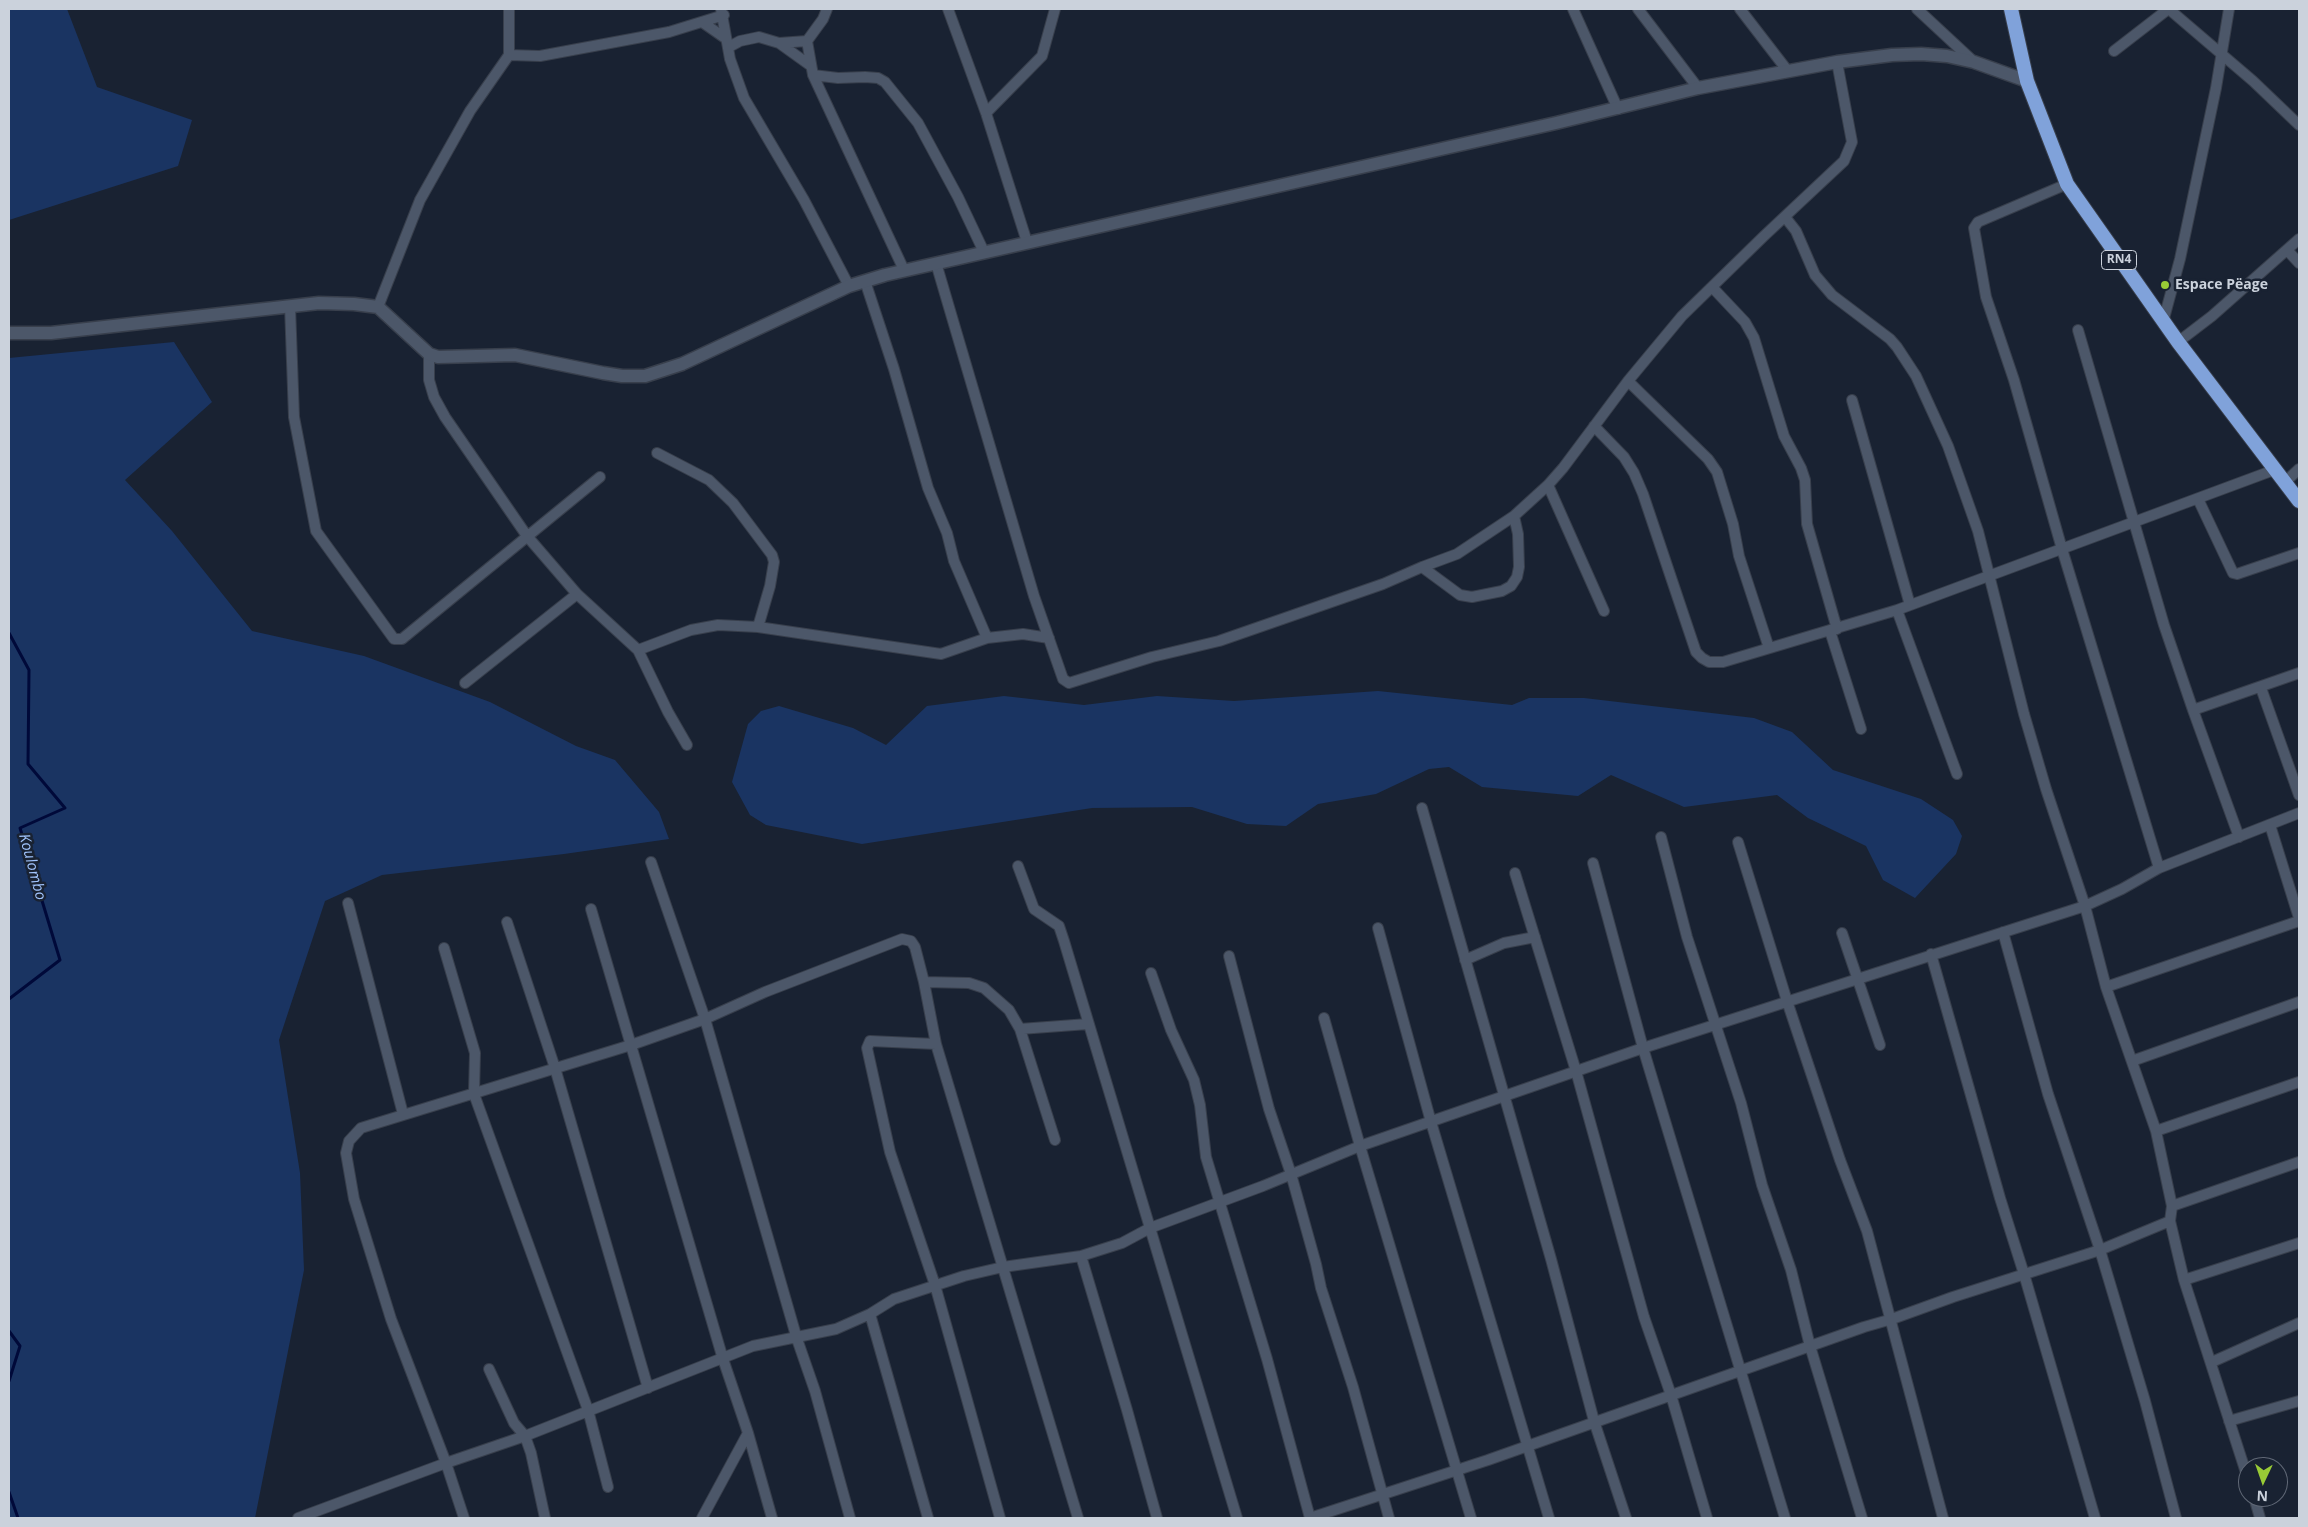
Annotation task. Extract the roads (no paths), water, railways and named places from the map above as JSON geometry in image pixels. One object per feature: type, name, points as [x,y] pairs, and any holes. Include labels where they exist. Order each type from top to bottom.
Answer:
[{"type":"highway","name":"RN4","points":[[2011,9],[2027,81],[2067,184],[2163,322],[2299,501]]},
{"type":"street","points":[[378,307],[420,200],[470,111],[509,55],[508,9]]},
{"type":"street","points":[[827,9],[823,19],[807,41],[812,70],[904,270]]},
{"type":"street","points":[[948,9],[986,113],[1027,242]]},
{"type":"street","points":[[986,113],[1042,56],[1055,9]]},
{"type":"street","points":[[1574,9],[1618,109]]},
{"type":"street","points":[[1638,9],[1698,88]]},
{"type":"street","points":[[1740,9],[1786,70]]},
{"type":"street","points":[[1917,9],[1974,62]]},
{"type":"street","points":[[2114,52],[2169,9],[2299,125]]},
{"type":"street","points":[[2163,322],[2180,259],[2229,9]]},
{"type":"street","points":[[509,55],[540,56],[669,32],[702,22],[722,12],[730,59],[744,98],[804,200],[849,286]]},
{"type":"street","points":[[702,22],[727,42],[753,37],[779,43],[807,41]]},
{"type":"street","points":[[779,43],[812,70],[838,78],[866,77],[885,82],[918,123],[958,197],[984,252]]},
{"type":"street","points":[[9,333],[65,332],[290,306],[338,303],[378,307],[429,354],[451,358],[514,355],[603,373],[622,376],[645,376],[682,364],[849,286],[904,270],[1618,109],[1698,88],[1786,70],[1837,62],[1892,55],[1921,54],[1947,56],[1974,62],[2027,81]]},
{"type":"street","points":[[936,263],[1031,587],[1063,679],[1069,683],[1259,628],[1384,584],[1457,554],[1514,516],[1548,486],[1628,381],[1682,316],[1844,162],[1852,142],[1837,62]]},
{"type":"street","points":[[2067,184],[1978,222],[1974,228],[1986,297],[2014,380],[2062,549],[2159,868]]},
{"type":"street","points":[[1785,217],[1796,231],[1815,275],[1832,294],[1890,339],[1916,376],[1948,446],[1978,532],[2043,780],[2085,906],[2106,988],[2156,1131],[2172,1206],[2170,1221],[2184,1280],[2241,1457]]},
{"type":"street","points":[[2178,342],[2212,316],[2288,251],[2299,239]]},
{"type":"street","points":[[2288,251],[2299,263]]},
{"type":"street","points":[[865,281],[894,369],[928,488],[947,533],[957,570],[987,638]]},
{"type":"street","points":[[1712,287],[1745,322],[1754,338],[1784,436],[1801,468],[1805,480],[1807,524],[1861,729]]},
{"type":"street","points":[[290,306],[294,417],[316,531],[394,639],[402,639],[600,477]]},
{"type":"street","points":[[2078,330],[2168,641],[2239,837]]},
{"type":"street","points":[[429,354],[429,380],[434,397],[445,417],[527,536],[577,594],[638,650],[668,712],[687,745]]},
{"type":"street","points":[[1628,381],[1708,459],[1717,472],[1733,524],[1739,556],[1769,648]]},
{"type":"street","points":[[1852,400],[1910,605]]},
{"type":"street","points":[[1594,426],[1624,457],[1634,473],[1696,652],[1710,662],[1722,662],[1897,610],[2274,470]]},
{"type":"street","points":[[656,453],[709,480],[733,503],[772,555],[774,562],[770,586],[758,628]]},
{"type":"street","points":[[2284,482],[2299,469]]},
{"type":"street","points":[[1548,486],[1604,611]]},
{"type":"street","points":[[2198,499],[2233,573],[2238,574],[2299,553]]},
{"type":"street","points":[[1422,567],[1460,595],[1472,597],[1502,592],[1511,586],[1517,577],[1519,567],[1518,534],[1514,516]]},
{"type":"street","points":[[465,683],[577,594]]},
{"type":"street","points":[[1897,610],[1957,774]]},
{"type":"street","points":[[638,650],[691,630],[718,625],[758,628],[941,654],[987,638],[1023,634],[1049,638]]},
{"type":"street","points":[[2192,710],[2261,688],[2299,673]]},
{"type":"street","points":[[2261,688],[2299,795]]},
{"type":"street","points":[[1422,808],[1594,1421],[1626,1518]]},
{"type":"street","points":[[298,1518],[525,1436],[753,1346],[797,1339],[836,1329],[870,1314],[894,1299],[935,1285],[1003,1267],[1080,1256],[1122,1243],[1150,1228],[1360,1146],[1643,1048],[2085,906],[2122,889],[2159,868],[2299,813]]},
{"type":"street","points":[[2106,988],[2299,920],[2270,825]]},
{"type":"street","points":[[1661,837],[1687,937],[1741,1103],[1762,1185],[1791,1270],[1810,1346],[1862,1518]]},
{"type":"street","points":[[1738,842],[1787,1001],[1840,1160],[1868,1231],[1943,1518]]},
{"type":"street","points":[[651,862],[705,1019],[850,1518]]},
{"type":"street","points":[[1593,863],[1643,1048],[1785,1518]]},
{"type":"street","points":[[1018,866],[1034,909],[1059,926],[1237,1518]]},
{"type":"street","points":[[1515,873],[1576,1071],[1644,1317],[1671,1394],[1706,1518]]},
{"type":"street","points":[[348,903],[403,1114]]},
{"type":"street","points":[[591,910],[723,1359],[748,1434],[772,1518]]},
{"type":"street","points":[[507,922],[555,1068],[648,1388]]},
{"type":"street","points":[[1378,928],[1431,1122],[1529,1445],[1549,1518]]},
{"type":"street","points":[[2003,932],[2048,1094],[2100,1250],[2145,1401],[2176,1518]]},
{"type":"street","points":[[1842,933],[1880,1045]]},
{"type":"street","points":[[1465,960],[1504,943],[1535,937]]},
{"type":"street","points":[[464,1518],[446,1463],[391,1319],[354,1199],[346,1153],[348,1142],[361,1128],[631,1045],[705,1019],[765,992],[902,940],[911,941],[915,947],[936,1044],[1078,1518]]},
{"type":"street","points":[[444,948],[476,1053],[474,1094],[588,1410],[608,1487]]},
{"type":"street","points":[[1931,954],[2000,1198],[2095,1518]]},
{"type":"street","points":[[1229,956],[1269,1109],[1291,1174],[1321,1288],[1353,1387],[1388,1518]]},
{"type":"street","points":[[1151,973],[1171,1030],[1194,1080],[1200,1105],[1206,1157],[1267,1360],[1310,1518],[1383,1496],[1952,1297],[2100,1250],[2170,1221]]},
{"type":"street","points":[[924,982],[969,983],[984,988],[1009,1010],[1020,1029],[1055,1140]]},
{"type":"street","points":[[2132,1061],[2299,1002]]},
{"type":"street","points":[[1324,1018],[1360,1146],[1471,1518]]},
{"type":"street","points":[[1020,1029],[1088,1024]]},
{"type":"street","points":[[936,1044],[870,1041],[866,1048],[890,1152],[935,1285],[1000,1518]]},
{"type":"street","points":[[2156,1131],[2299,1082]]},
{"type":"street","points":[[2172,1206],[2299,1162]]},
{"type":"street","points":[[2184,1280],[2299,1243]]},
{"type":"street","points":[[1080,1256],[1127,1410],[1157,1518]]},
{"type":"street","points":[[870,1314],[928,1518]]},
{"type":"street","points":[[2212,1362],[2299,1323]]},
{"type":"street","points":[[489,1369],[514,1423],[525,1436],[531,1453],[545,1518]]},
{"type":"street","points":[[2230,1421],[2299,1401]]},
{"type":"street","points":[[702,1518],[748,1434]]},
{"type":"waterway","name":"Koulombo","points":[[9,633],[29,670],[28,764],[65,808],[20,828],[60,960],[9,999]]},
{"type":"waterway","name":"Koulombo","points":[[9,1331],[20,1346],[9,1381]]},
{"type":"waterway","name":"Koulombo","points":[[9,1492],[18,1518]]},
{"type":"place","name":"Espace Pëage","points":[[2165,285]]}]
